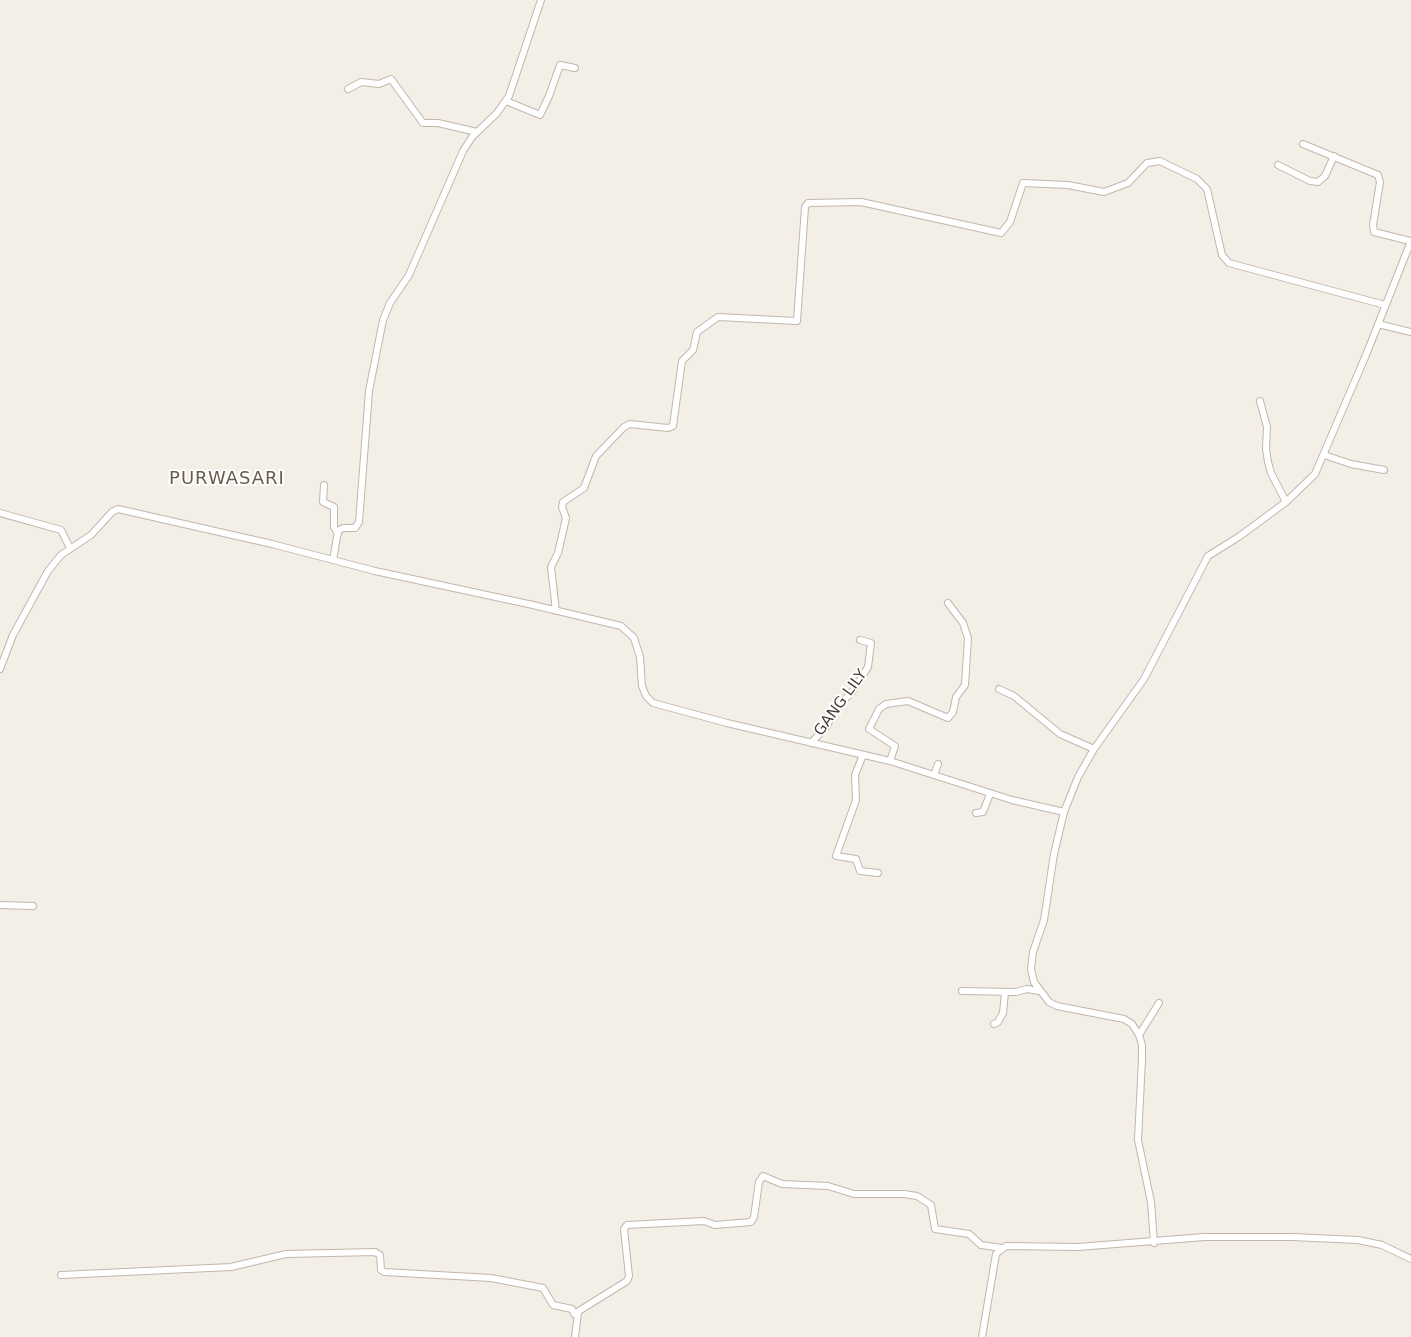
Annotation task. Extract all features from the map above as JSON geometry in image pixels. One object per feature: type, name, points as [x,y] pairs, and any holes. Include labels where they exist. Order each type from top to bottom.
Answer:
[{"type":"street","points":[[333,560],[340,529],[355,528],[359,522],[369,391],[382,320],[390,303],[409,275],[462,151],[477,132],[497,113],[506,100],[515,81],[541,0]]},
{"type":"street","points":[[506,100],[540,115],[550,96],[560,65],[575,68]]},
{"type":"street","points":[[348,89],[361,82],[379,84],[391,79],[423,123],[438,123],[477,132]]},
{"type":"street","points":[[1154,1243],[1151,1202],[1138,1140],[1142,1059],[1142,1045],[1139,1035],[1128,1021],[1057,1006],[1049,1002],[1034,982],[1031,969],[1033,952],[1044,920],[1054,854],[1064,812],[1078,776],[1094,748],[1144,679],[1208,556],[1240,536],[1286,502],[1315,474],[1411,241],[1374,232],[1373,225],[1380,182],[1378,175],[1303,144]]},
{"type":"street","points":[[1278,166],[1310,181],[1318,182],[1326,176],[1334,156]]},
{"type":"street","points":[[556,611],[551,567],[558,553],[566,518],[562,507],[563,502],[584,488],[596,456],[624,427],[630,424],[668,428],[673,426],[682,361],[693,350],[698,332],[718,317],[796,321],[805,208],[808,203],[861,202],[1001,234],[1010,222],[1024,183],[1071,185],[1104,192],[1128,183],[1148,163],[1160,161],[1197,179],[1207,189],[1222,254],[1228,262],[1385,305]]},
{"type":"street","points":[[1378,324],[1411,332]]},
{"type":"street","points":[[1260,401],[1267,427],[1266,449],[1271,473],[1286,502]]},
{"type":"street","points":[[1324,455],[1351,464],[1384,470]]},
{"type":"street","points":[[324,485],[323,504],[334,508],[334,527],[338,534]]},
{"type":"street","points":[[0,669],[13,635],[48,571],[70,548],[91,535],[112,512],[118,509],[621,626],[630,632],[640,657],[642,686],[646,696],[653,703],[890,761],[990,794],[1064,812]]},
{"type":"street","points":[[0,513],[60,530],[70,548]]},
{"type":"street","points":[[890,761],[895,746],[869,729],[879,709],[886,704],[908,701],[948,718],[953,712],[956,697],[965,685],[968,638],[963,623],[948,603]]},
{"type":"street","name":"GANG LILY","points":[[811,743],[827,726],[835,709],[852,692],[868,667],[872,643],[860,640]]},
{"type":"street","points":[[999,689],[1014,696],[1060,734],[1094,748]]},
{"type":"street","points":[[863,755],[855,778],[856,800],[836,856],[856,859],[860,871],[878,873]]},
{"type":"street","points":[[934,775],[938,764]]},
{"type":"street","points":[[976,813],[983,812],[990,794]]},
{"type":"street","points":[[0,905],[33,906]]},
{"type":"street","points":[[962,991],[1020,992],[1027,988],[1039,991]]},
{"type":"street","points":[[994,1024],[998,1022],[1003,1013],[1005,992]]},
{"type":"street","points":[[1139,1035],[1158,1004]]},
{"type":"street","points":[[60,1275],[231,1267],[286,1254],[374,1252],[380,1255],[381,1270],[384,1272],[431,1273],[520,1282],[545,1289],[553,1305],[572,1309],[574,1314],[627,1281],[629,1276],[625,1226],[704,1222],[715,1225],[751,1222],[754,1217],[759,1182],[763,1176],[788,1185],[828,1186],[854,1194],[917,1196],[930,1205],[935,1229],[969,1234],[981,1245],[1002,1248],[1010,1246],[1078,1247],[1154,1243],[1204,1237],[1292,1236],[1358,1240],[1382,1245],[1411,1259]]},
{"type":"street","points":[[982,1337],[996,1254],[1002,1248]]},
{"type":"street","points":[[575,1337],[578,1312]]},
{"type":"district","name":"PURWASARI","points":[[227,479]]}]
